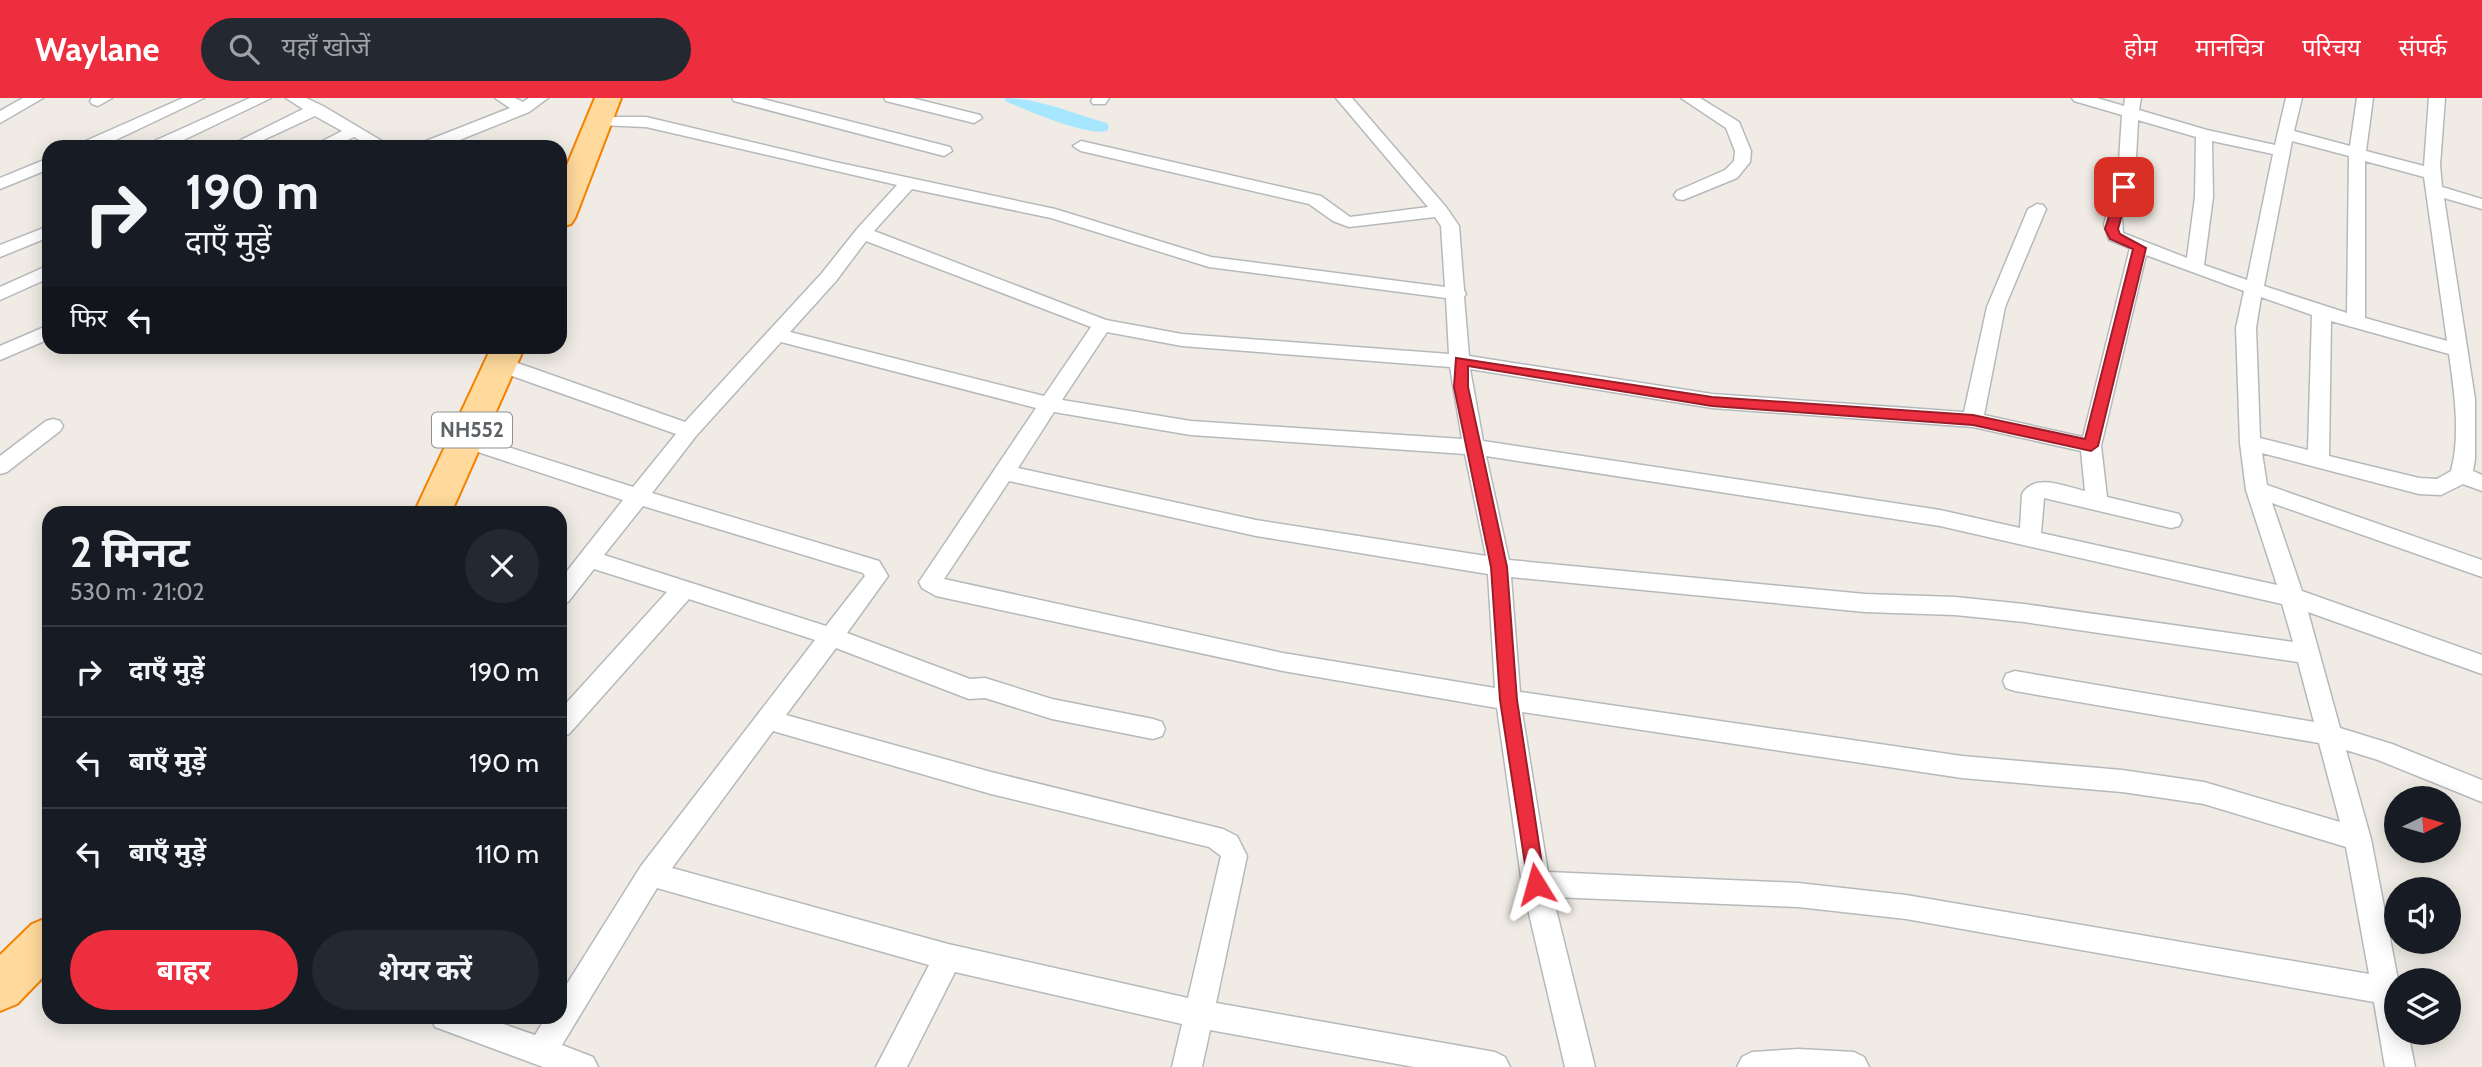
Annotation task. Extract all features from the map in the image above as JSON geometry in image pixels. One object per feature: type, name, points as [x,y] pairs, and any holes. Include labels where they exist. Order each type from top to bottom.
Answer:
[{"type":"highway","points":[[567,200],[603,109]]},
{"type":"highway","name":"NH552","points":[[435,506],[505,356]]},
{"type":"highway","points":[[0,988],[42,946]]},
{"type":"street","points":[[0,118],[35,98]]},
{"type":"street","points":[[102,140],[196,98]]},
{"type":"street","points":[[171,140],[263,98]]},
{"type":"street","points":[[293,98],[371,140]]},
{"type":"street","points":[[503,98],[523,109]]},
{"type":"street","points":[[445,140],[523,109],[540,98]]},
{"type":"street","points":[[740,98],[944,151]]},
{"type":"street","points":[[892,98],[974,118]]},
{"type":"street","points":[[1327,98],[1344,100],[1375,133],[1450,226],[1457,294],[1461,387],[1499,567],[1508,700],[1536,884],[1580,1067]]},
{"type":"street","points":[[1683,195],[1731,174],[1742,162],[1742,151],[1733,125],[1689,98]]},
{"type":"street","points":[[2080,98],[2132,106],[2204,134],[2359,154],[2482,204]]},
{"type":"street","points":[[2294,98],[2246,328],[2250,443],[2257,490],[2292,597],[2358,839],[2384,980]]},
{"type":"street","points":[[2356,321],[2356,163],[2365,98]]},
{"type":"street","points":[[2250,443],[2419,486],[2441,487],[2472,479],[2465,459],[2474,402],[2458,349],[2433,182],[2437,98]]},
{"type":"street","points":[[2132,106],[2124,187],[2112,229],[2115,236],[2139,248],[2322,312],[2458,349]]},
{"type":"street","points":[[250,140],[317,109]]},
{"type":"street","points":[[603,109],[646,122],[908,183],[1055,214],[1209,262],[1457,294]]},
{"type":"street","points":[[334,140],[354,131]]},
{"type":"street","points":[[2195,268],[2204,197],[2204,134]]},
{"type":"street","points":[[1081,146],[1315,200],[1328,205],[1336,216],[1349,222],[1440,211]]},
{"type":"street","points":[[0,184],[42,166]]},
{"type":"street","points":[[567,587],[640,498],[689,431],[778,335],[908,183]]},
{"type":"street","points":[[1973,420],[1996,307],[2037,209]]},
{"type":"street","points":[[863,233],[1102,325],[1182,340],[1461,361],[1712,401],[1973,420],[2091,446]]},
{"type":"street","points":[[0,252],[42,234]]},
{"type":"street","points":[[2097,502],[2091,446],[2139,248]]},
{"type":"street","points":[[0,294],[42,274]]},
{"type":"street","points":[[2318,462],[2322,312]]},
{"type":"street","points":[[1102,325],[1048,404],[1006,473],[930,582],[944,590],[1283,662],[1508,700],[1962,766],[2122,781],[2204,793],[2358,839]]},
{"type":"street","points":[[0,354],[42,334]]},
{"type":"street","points":[[778,335],[1048,404],[1191,428],[1474,447],[1940,518],[2292,597],[2482,665]]},
{"type":"street","points":[[505,356],[689,431]]},
{"type":"street","points":[[0,467],[53,426]]},
{"type":"street","points":[[467,441],[876,571],[877,576],[873,585],[650,874],[567,1010]]},
{"type":"street","points":[[1006,473],[1255,527],[1499,567],[1865,603],[1955,606],[2024,613],[2308,654]]},
{"type":"street","points":[[2030,539],[2033,495],[2040,490],[2171,520]]},
{"type":"street","points":[[2257,490],[2482,569]]},
{"type":"street","points":[[590,559],[833,637],[969,689],[985,688],[1052,709],[1153,729]]},
{"type":"street","points":[[567,719],[685,589]]},
{"type":"street","points":[[2015,681],[2330,736],[2383,751],[2482,791]]},
{"type":"street","points":[[769,720],[991,783],[1214,837],[1228,844],[1234,856],[1187,1067]]},
{"type":"street","points":[[650,874],[948,957],[1197,1014],[1495,1067]]},
{"type":"street","points":[[1536,884],[1798,895],[1906,907],[2384,991]]},
{"type":"street","points":[[891,1067],[948,957]]},
{"type":"street","points":[[463,1024],[583,1067]]},
{"type":"street","points":[[541,1052],[558,1024]]},
{"type":"street","points":[[2396,1045],[2400,1067]]},
{"type":"street","points":[[1752,1067],[1799,1064],[1854,1067]]},
{"type":"waterway","points":[[1013,98],[1050,113],[1100,127]]},
{"type":"route","points":[[1536,884],[1508,700],[1499,567],[1461,387],[1461,361],[1712,401],[1973,420],[2091,446],[2139,248],[2115,236],[2112,229],[2124,187]]}]
